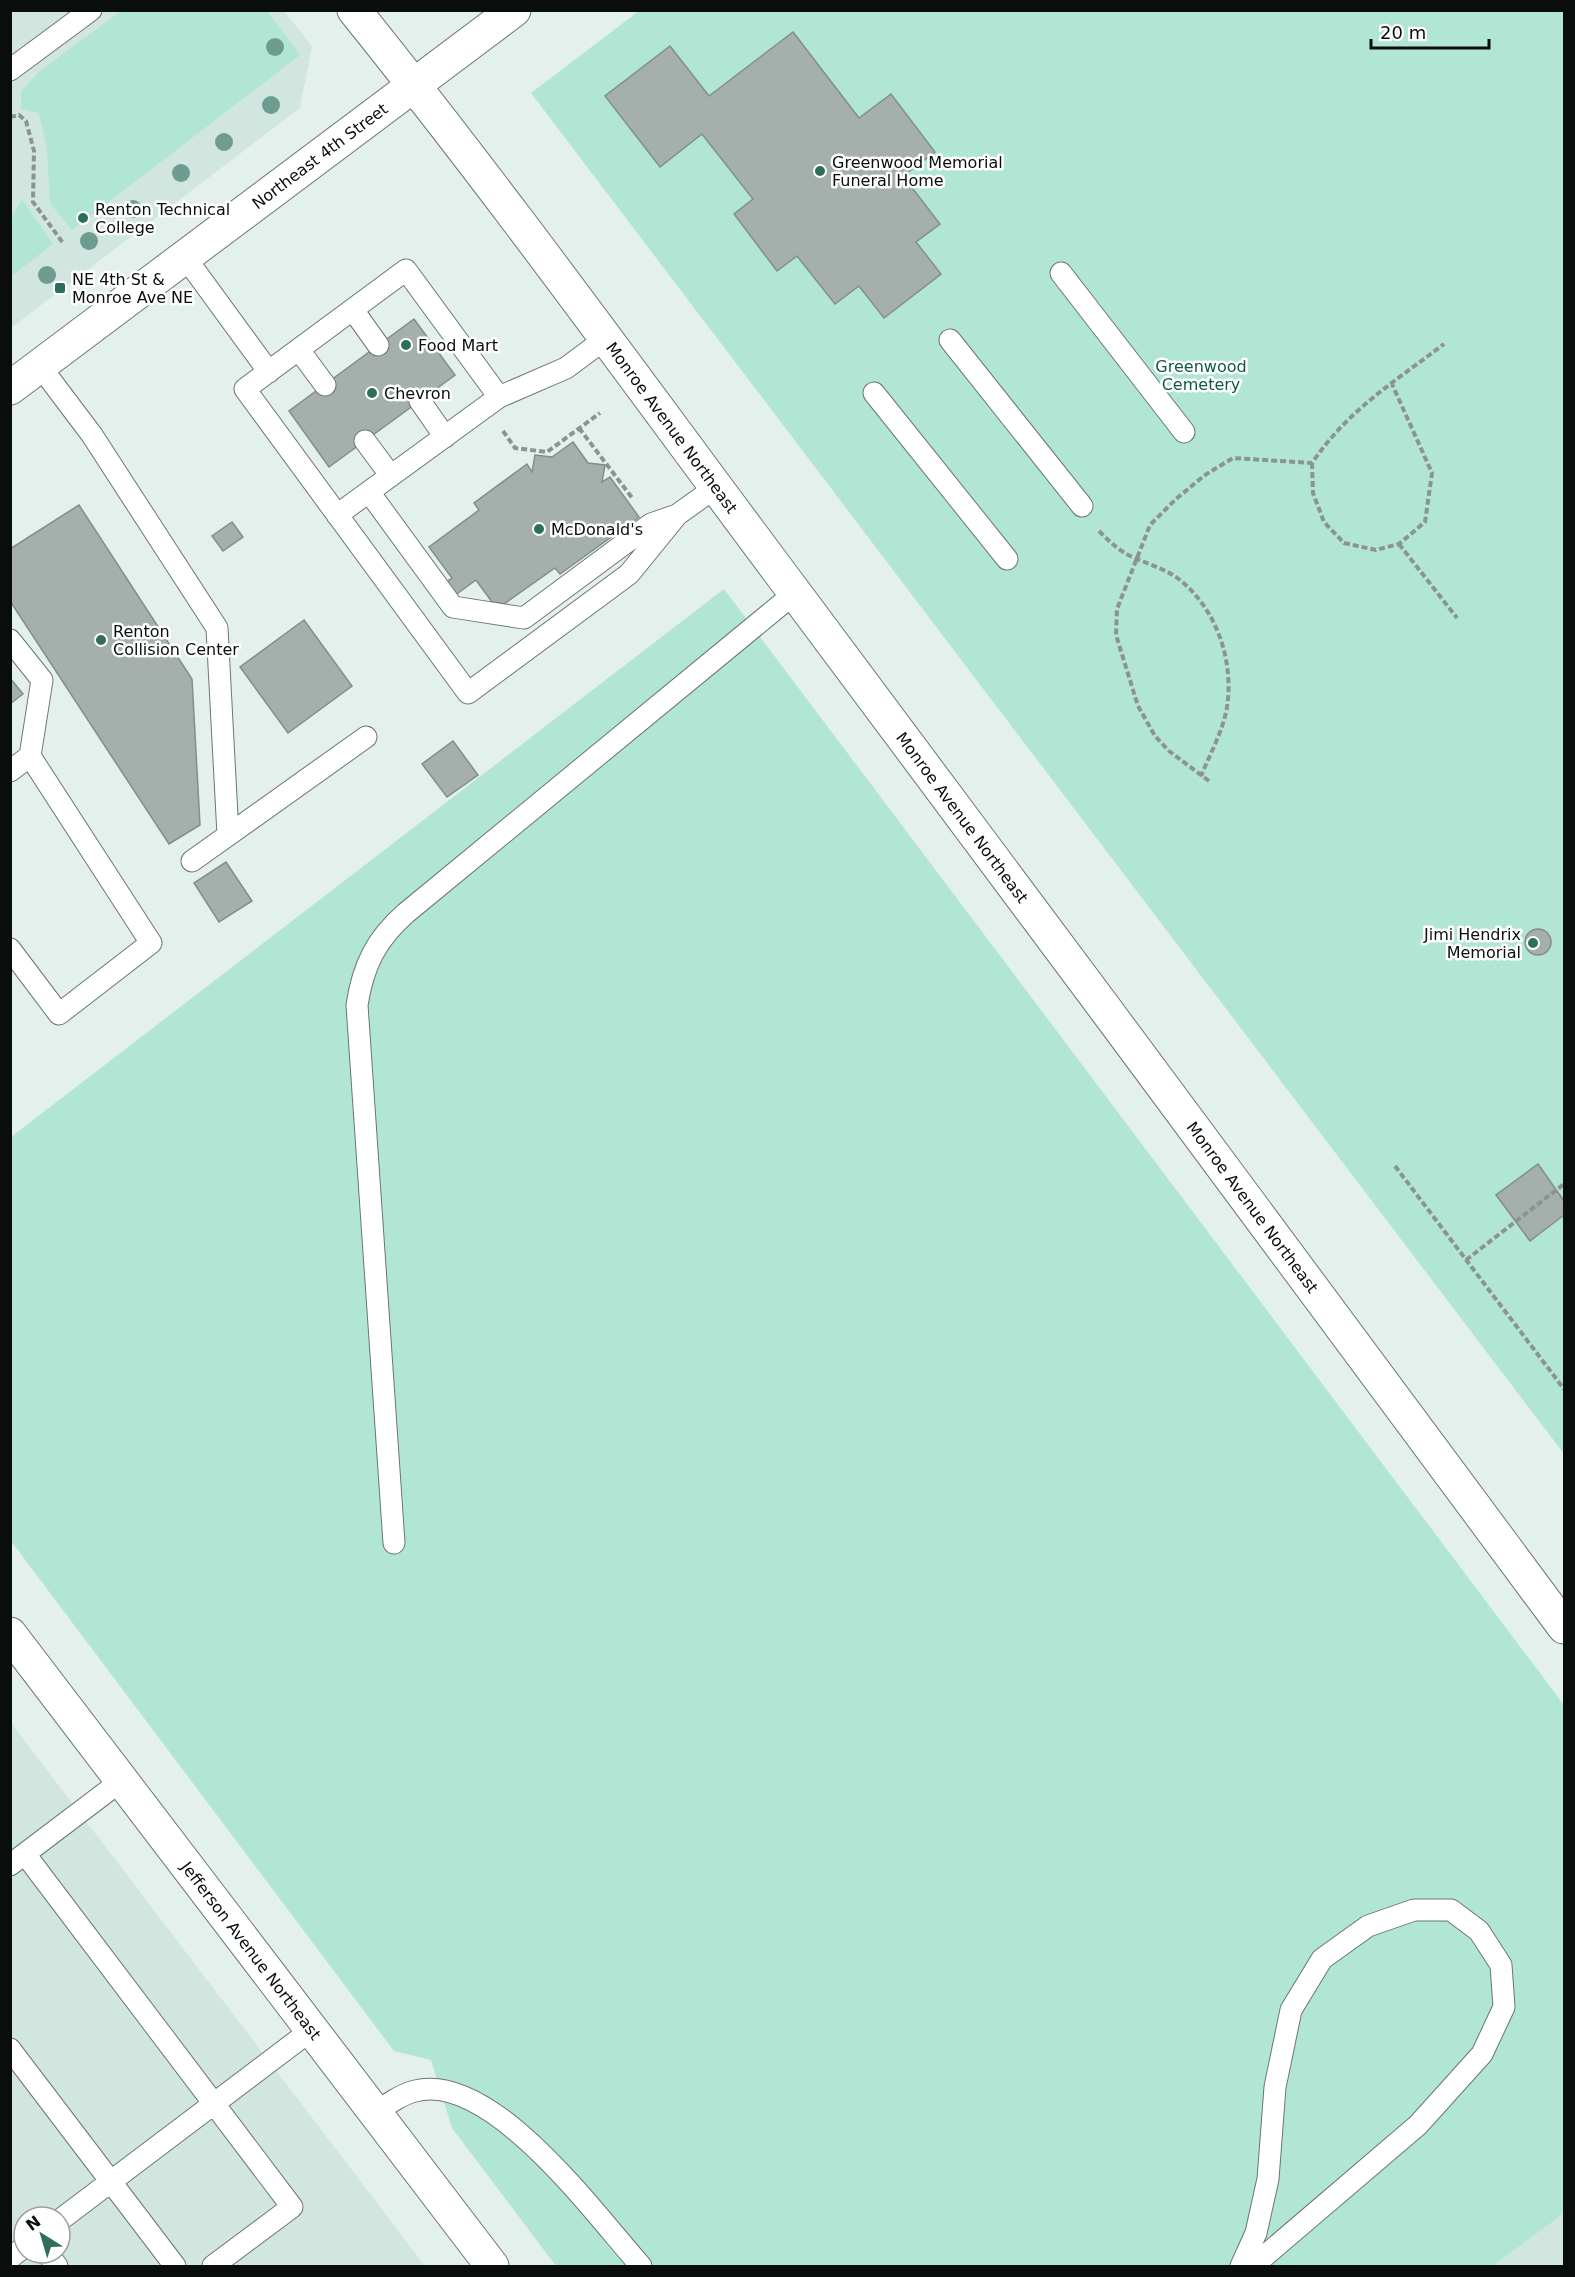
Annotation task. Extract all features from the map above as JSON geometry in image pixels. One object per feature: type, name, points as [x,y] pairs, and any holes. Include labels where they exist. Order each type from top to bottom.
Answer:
[{"type":"street","name":"Monroe Avenue Northeast","points":[[354,10],[414,85],[716,487],[1564,1627]]},
{"type":"street","name":"Northeast 4th Street","points":[[10,388],[514,10]]},
{"type":"street","name":"Jefferson Avenue Northeast","points":[[10,1634],[310,2031],[492,2266]]},
{"type":"lane","points":[[10,70],[91,10]]},
{"type":"lane","points":[[185,257],[269,372]]},
{"type":"lane","points":[[492,402],[406,270],[245,389],[468,693],[629,574],[677,515],[716,487]]},
{"type":"lane","points":[[1061,273],[1184,432]]},
{"type":"lane","points":[[353,310],[378,345]]},
{"type":"lane","points":[[337,515],[492,402],[566,368],[605,339]]},
{"type":"lane","points":[[950,340],[1082,506]]},
{"type":"lane","points":[[299,350],[325,385]]},
{"type":"lane","points":[[40,366],[92,435],[217,628],[228,835]]},
{"type":"lane","points":[[874,393],[1007,560]]},
{"type":"lane","points":[[420,401],[445,437]]},
{"type":"lane","points":[[365,441],[391,476]]},
{"type":"lane","points":[[369,492],[453,607],[524,618],[651,524],[677,515]]},
{"type":"lane","points":[[394,1543],[357,1005],[361,980],[370,956],[380,939],[406,913],[795,593]]},
{"type":"lane","points":[[10,640],[42,680],[30,756],[151,943],[59,1014],[10,950]]},
{"type":"lane","points":[[192,861],[366,737]]},
{"type":"lane","points":[[10,771],[30,756]]},
{"type":"lane","points":[[121,1781],[18,1860],[213,2104],[292,2207],[213,2266]]},
{"type":"lane","points":[[1241,2266],[1256,2233],[1268,2179],[1275,2087],[1291,2010],[1322,1959],[1368,1926],[1414,1910],[1450,1910],[1479,1932],[1501,1965],[1504,2007],[1482,2054],[1418,2125],[1253,2266]]},
{"type":"lane","points":[[72,2211],[310,2031]]},
{"type":"lane","points":[[10,2049],[175,2266]]},
{"type":"lane","points":[[376,2114],[396,2098],[417,2091],[440,2091],[467,2100],[499,2115],[539,2150],[641,2266]]},
{"type":"path","points":[[10,117],[19,115],[26,121],[33,151],[33,202],[41,216],[63,243]]},
{"type":"path","points":[[1392,384],[1432,473],[1425,522],[1399,544],[1376,550],[1344,543],[1324,522],[1312,493],[1312,463],[1332,434],[1358,409],[1444,344]]},
{"type":"path","points":[[492,402],[515,448],[547,452],[600,413]]},
{"type":"path","points":[[579,428],[651,524]]},
{"type":"path","points":[[1209,781],[1187,767],[1155,736],[1129,685],[1116,635],[1117,609],[1135,558],[1150,525],[1205,475],[1233,458],[1312,463]]},
{"type":"path","points":[[1082,506],[1097,529],[1115,547],[1157,566],[1180,580],[1196,597],[1219,634],[1227,660],[1227,709],[1201,776]]},
{"type":"path","points":[[1399,544],[1457,618]]},
{"type":"path","points":[[1395,1166],[1564,1389]]},
{"type":"path","points":[[1466,1260],[1564,1184]]},
{"type":"shaded area","name":"Renton Technical College","points":[[11,11],[284,11],[312,46],[300,108],[11,328]]},
{"type":"shaded area","points":[[10,1722],[425,2266],[11,2266]]},
{"type":"shaded area","points":[[1564,2212],[1564,2266],[1493,2266]]},
{"type":"green space","points":[[121,11],[267,11],[300,55],[72,230],[50,203],[47,149],[39,113],[21,109],[21,91],[40,71]]},
{"type":"green space","name":"Greenwood Cemetery","points":[[639,11],[1564,11],[1564,1454],[531,93]]},
{"type":"green space","points":[[22,199],[53,244],[11,276],[11,218]]},
{"type":"green space","points":[[724,589],[1564,1705],[1564,2213],[1493,2266],[556,2266],[452,2128],[431,2060],[394,2051],[11,1541],[11,1137]]},
{"type":"building","name":"Greenwood Memorial Funeral Home","points":[[793,32],[859,118],[891,94],[935,152],[903,176],[940,224],[916,242],[941,274],[884,318],[859,286],[835,304],[797,256],[777,271],[734,214],[753,199],[702,134],[660,167],[605,96],[670,46],[709,96]]},
{"type":"building","name":"Chevron","points":[[414,319],[455,375],[329,467],[289,411]]},
{"type":"building","name":"McDonald's","points":[[573,442],[588,463],[605,465],[602,482],[610,477],[639,517],[560,574],[555,568],[504,604],[492,602],[476,580],[454,596],[445,583],[452,578],[429,547],[479,510],[474,503],[527,464],[532,472],[535,455],[552,457]]},
{"type":"building","name":"Renton Collision Center","points":[[79,505],[192,679],[200,825],[169,844],[10,601],[10,549]]},
{"type":"building","points":[[232,522],[243,537],[223,551],[212,536]]},
{"type":"building","points":[[304,620],[352,686],[288,733],[240,667]]},
{"type":"building","points":[[10,678],[23,694],[10,704]]},
{"type":"building","points":[[453,741],[478,775],[447,797],[422,764]]},
{"type":"building","points":[[226,862],[252,901],[219,922],[194,883]]},
{"type":"building","points":[[1538,929],[1547,933],[1551,942],[1547,951],[1538,955],[1529,951],[1525,942],[1529,933]]},
{"type":"building","points":[[1538,1164],[1564,1201],[1564,1215],[1530,1241],[1496,1195]]},
{"type":"place","name":"Greenwood Memorial Funeral Home","points":[[820,171]]},
{"type":"place","name":"Renton Technical College","points":[[83,218]]},
{"type":"place","name":"NE 4th St & Monroe Ave NE","points":[[60,288]]},
{"type":"place","name":"Food Mart","points":[[406,345]]},
{"type":"place","name":"Chevron","points":[[372,393]]},
{"type":"place","name":"McDonald's","points":[[539,529]]},
{"type":"place","name":"Renton Collision Center","points":[[101,640]]},
{"type":"place","name":"Jimi Hendrix Memorial","points":[[1533,943]]}]
